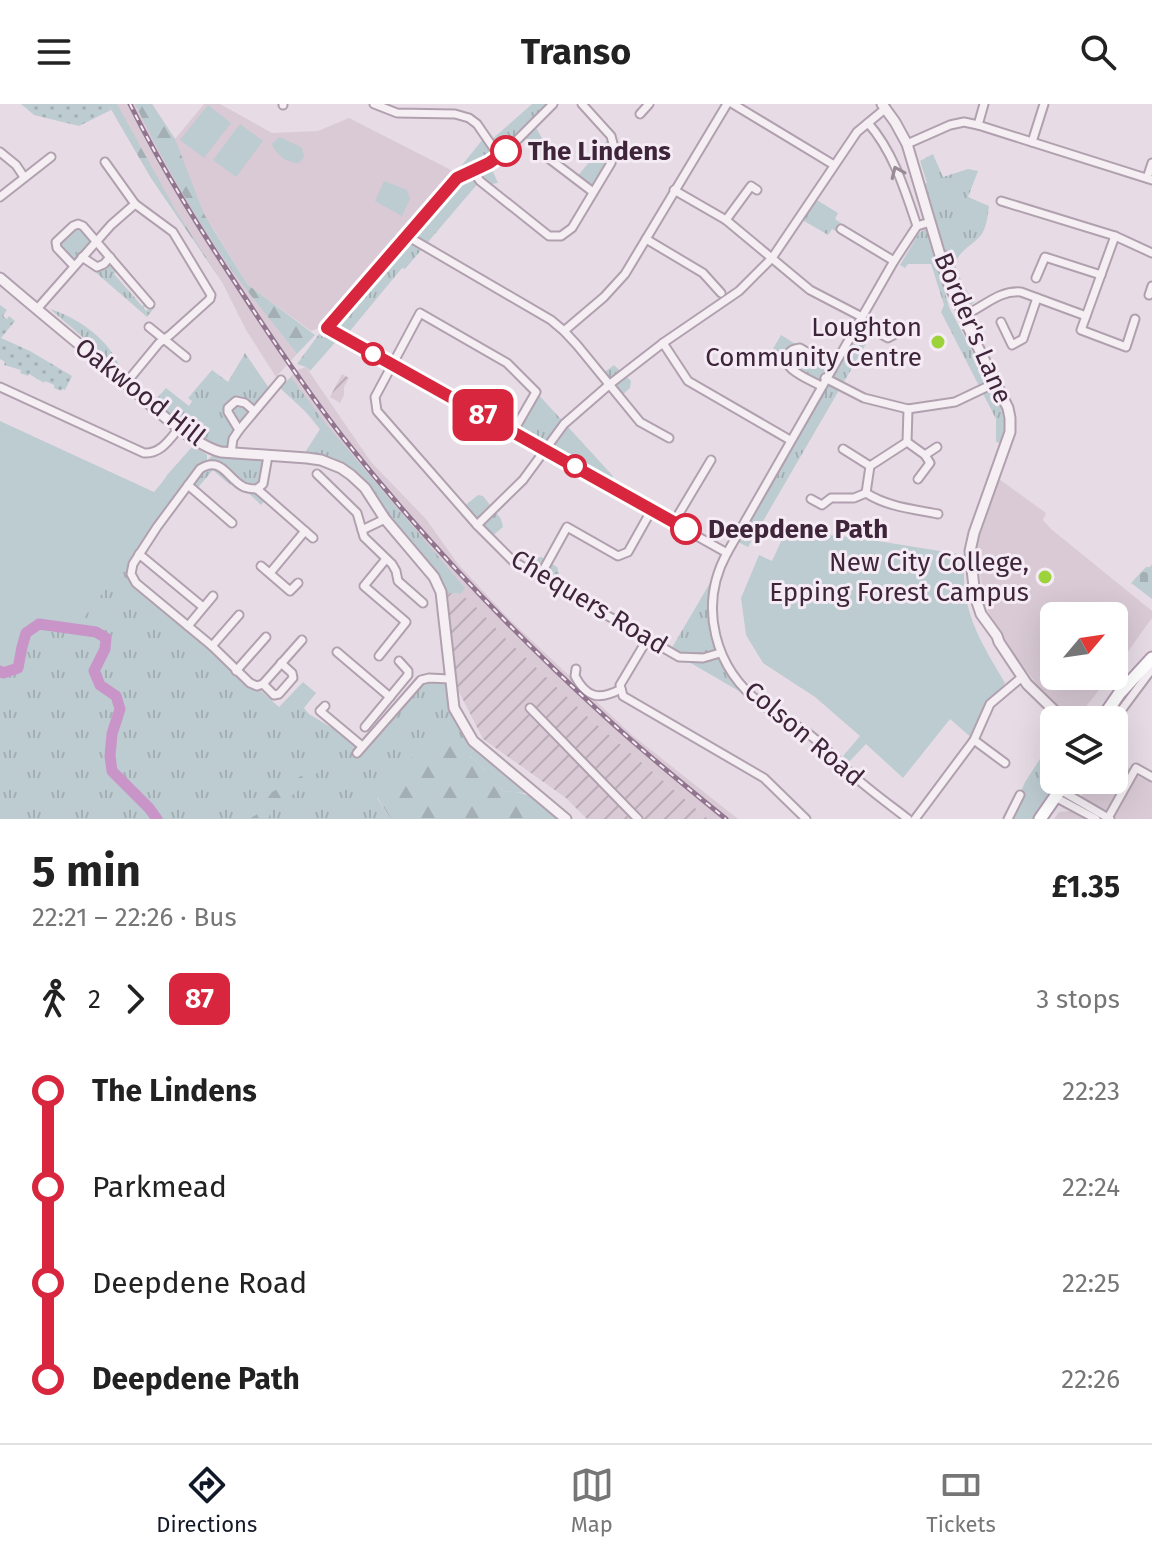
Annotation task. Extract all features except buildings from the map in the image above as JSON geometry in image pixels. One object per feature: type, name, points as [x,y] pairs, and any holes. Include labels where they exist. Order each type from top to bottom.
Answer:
[{"type":"main road","points":[[1111,706],[1152,658]]},
{"type":"main road","points":[[1040,819],[1058,794]]},
{"type":"street","points":[[374,104],[397,113],[455,114],[469,118],[477,124],[499,156]]},
{"type":"street","points":[[473,171],[480,181],[549,236],[561,236],[572,228],[615,151],[611,136],[582,104]]},
{"type":"street","points":[[640,114],[649,104]]},
{"type":"street","points":[[564,331],[604,297],[625,274],[674,190],[730,104],[744,107],[834,165]]},
{"type":"street","points":[[978,125],[984,104]]},
{"type":"street","points":[[1032,142],[1044,104]]},
{"type":"street","points":[[550,105],[499,156],[457,178],[326,330],[545,449],[727,553]]},
{"type":"street","points":[[477,525],[523,480],[564,424],[663,343],[739,291],[772,258],[857,132],[884,106]]},
{"type":"street","name":"Border's Lane","points":[[884,106],[907,144],[955,300],[1008,408],[1011,425],[970,551],[975,596],[981,614],[1022,677],[1051,706]]},
{"type":"street","points":[[907,144],[964,122],[1150,179],[1152,163]]},
{"type":"street","name":"Border's Lane","points":[[868,123],[890,156],[917,226]]},
{"type":"street","points":[[0,152],[16,165],[24,177]]},
{"type":"street","points":[[0,197],[51,157]]},
{"type":"street","points":[[547,157],[593,192]]},
{"type":"street","points":[[105,162],[135,204],[173,232],[211,295],[159,343],[126,383]]},
{"type":"street","points":[[726,220],[750,186]]},
{"type":"street","points":[[674,190],[726,220],[810,290],[888,338],[903,330]]},
{"type":"street","points":[[1001,201],[1115,236],[1152,253]]},
{"type":"street","points":[[37,309],[111,225],[135,204]]},
{"type":"street","points":[[917,226],[930,222]]},
{"type":"street","points":[[74,266],[57,248],[56,242],[78,224],[150,304]]},
{"type":"street","name":"Colson Road","points":[[908,819],[855,777],[815,739],[763,705],[744,687],[720,653],[712,619],[717,571],[825,378],[917,226]]},
{"type":"street","points":[[841,229],[894,261]]},
{"type":"street","points":[[407,236],[551,320],[564,331],[640,422],[669,438]]},
{"type":"street","points":[[1115,236],[1081,330],[1126,347],[1135,319]]},
{"type":"street","points":[[646,239],[703,273],[721,293]]},
{"type":"street","points":[[82,257],[97,267],[110,257]]},
{"type":"street","points":[[1036,278],[1045,257],[1101,275]]},
{"type":"street","name":"Oakwood Hill","points":[[0,278],[209,448],[231,453],[321,460],[341,468],[365,488],[385,519],[434,577],[441,592],[454,708],[473,741],[566,819]]},
{"type":"street","points":[[1149,295],[1152,286]]},
{"type":"street","points":[[965,315],[1001,293],[1010,291],[1021,292],[1086,316]]},
{"type":"street","points":[[1001,322],[1012,345],[1024,341],[1037,298]]},
{"type":"street","name":"Chequers Road","points":[[513,432],[536,392],[507,363],[420,313],[375,397],[377,411],[477,525],[513,561],[679,657],[703,658],[720,653]]},
{"type":"street","points":[[149,327],[186,357]]},
{"type":"street","points":[[663,343],[688,381],[790,440]]},
{"type":"street","points":[[821,386],[789,368],[786,356],[800,348],[832,367]]},
{"type":"street","points":[[825,378],[864,398],[908,409],[955,402],[995,383]]},
{"type":"street","points":[[231,453],[233,439],[239,430],[281,380]]},
{"type":"street","points":[[0,387],[144,453],[159,450],[180,427]]},
{"type":"street","points":[[239,430],[228,412],[230,405],[236,401],[245,403],[254,411]]},
{"type":"street","points":[[907,442],[908,409]]},
{"type":"street","points":[[907,442],[925,455],[930,463],[918,479]]},
{"type":"street","points":[[866,493],[870,466],[907,442]]},
{"type":"street","points":[[925,455],[937,447]]},
{"type":"street","points":[[843,449],[870,466]]},
{"type":"street","points":[[257,489],[263,484],[268,456]]},
{"type":"street","points":[[674,522],[711,460]]},
{"type":"street","points":[[302,640],[263,684],[257,686],[136,583],[131,574],[133,564],[157,527],[204,466],[222,468],[242,486],[257,489],[313,538]]},
{"type":"street","points":[[317,474],[357,513],[364,537],[396,571],[398,581],[423,603]]},
{"type":"street","points":[[188,485],[232,523]]},
{"type":"street","points":[[811,499],[822,505],[831,498],[854,498],[866,493]]},
{"type":"street","points":[[866,493],[897,507],[938,514]]},
{"type":"street","points":[[540,576],[567,527],[618,556],[628,552],[651,511]]},
{"type":"street","points":[[362,530],[385,519]]},
{"type":"street","points":[[270,573],[305,531]]},
{"type":"street","points":[[139,554],[203,607]]},
{"type":"street","points":[[379,656],[406,622],[364,586],[386,559]]},
{"type":"street","points":[[261,566],[290,591],[298,583]]},
{"type":"street","points":[[188,626],[213,596]]},
{"type":"street","points":[[212,646],[239,615]]},
{"type":"street","points":[[236,671],[266,637]]},
{"type":"street","points":[[648,638],[620,685],[623,696],[764,778],[806,819]]},
{"type":"street","points":[[337,652],[398,704]]},
{"type":"street","points":[[365,727],[408,675],[399,661]]},
{"type":"street","points":[[263,684],[274,695],[279,694],[293,678],[281,663]]},
{"type":"street","points":[[576,669],[575,676],[582,687],[599,697],[621,689]]},
{"type":"street","points":[[1124,706],[1152,669]]},
{"type":"street","points":[[915,819],[974,740],[990,704],[1022,677]]},
{"type":"street","points":[[321,711],[360,750],[421,680],[450,679]]},
{"type":"street","points":[[530,708],[638,819]]},
{"type":"street","points":[[974,740],[1005,763]]},
{"type":"street","points":[[1069,794],[1109,818],[1136,768],[1152,777]]},
{"type":"street","points":[[1067,794],[1096,819]]},
{"type":"street","points":[[1008,819],[1020,795]]},
{"type":"shaded area","points":[[108,104],[152,104],[175,139],[204,104],[220,104],[272,133],[318,131],[349,118],[453,171],[387,244],[322,327],[311,331],[247,284],[210,223],[229,265],[297,354],[276,377],[246,330],[222,282],[151,178]]},
{"type":"shaded area","points":[[306,367],[371,462],[426,519],[458,564],[508,618],[632,735],[738,819],[708,819],[588,717],[450,585],[283,385],[297,370]]},
{"type":"shaded area","points":[[342,374],[349,378],[340,403],[330,397]]},
{"type":"shaded area","name":"New City College, Epping Forest Campus","points":[[999,479],[1046,513],[1043,520],[1051,529],[1152,611],[1152,618],[1128,651],[1128,602],[1040,602],[1040,689],[1008,646],[985,606],[976,548]]},
{"type":"shaded area","points":[[441,592],[461,594],[588,717],[708,819],[587,819],[566,798],[483,739],[458,690],[449,657]]},
{"type":"shaded area","name":"New City College, Epping Forest Campus","points":[[1041,690],[1099,690],[1086,706],[1056,706]]},
{"type":"shaded area","points":[[1128,767],[1152,782],[1152,819],[1054,819],[1059,812],[1071,811],[1083,794],[1128,794]]},
{"type":"green space","points":[[21,104],[108,104],[111,110],[79,126],[34,115]]},
{"type":"green space","points":[[108,104],[117,104],[175,209],[222,282],[151,178]]},
{"type":"green space","points":[[135,104],[152,104],[175,139],[204,214],[247,284],[315,335],[297,354],[237,277],[203,227]]},
{"type":"green space","points":[[532,104],[553,104],[534,124],[551,154],[536,158],[524,135],[489,163],[498,183],[485,185],[480,181],[345,337],[322,327],[387,244],[453,171],[458,170],[483,139],[490,141]]},
{"type":"green space","points":[[208,105],[231,123],[204,158],[180,140]]},
{"type":"green space","points":[[240,124],[263,141],[236,177],[213,160]]},
{"type":"green space","points":[[611,136],[615,151],[593,192],[575,179]]},
{"type":"green space","points":[[279,137],[302,148],[304,157],[299,163],[286,160],[276,152],[272,144]]},
{"type":"green space","points":[[933,154],[943,177],[968,169],[978,171],[968,197],[989,206],[983,232],[956,262],[959,275],[974,302],[971,305],[964,303],[957,293],[924,184],[927,183],[920,161]]},
{"type":"green space","points":[[384,181],[407,190],[410,199],[402,216],[375,201]]},
{"type":"green space","points":[[812,197],[838,213],[835,219],[844,225],[839,233],[832,229],[828,235],[799,218]]},
{"type":"green space","points":[[74,228],[82,229],[91,242],[75,261],[61,245]]},
{"type":"green space","points":[[927,228],[949,307],[1006,416],[1003,444],[996,442],[996,419],[941,312],[944,305],[931,264],[908,264],[905,268],[900,265],[919,233]]},
{"type":"green space","points":[[109,262],[118,269],[114,274],[142,306],[147,303],[146,311],[154,305],[147,317],[94,271],[94,268]]},
{"type":"green space","points":[[0,305],[7,310],[3,316],[15,321],[1,338],[72,376],[65,390],[61,391],[54,385],[4,365],[5,362],[0,359]]},
{"type":"green space","points":[[50,309],[72,318],[93,332],[110,350],[121,370]]},
{"type":"green space","points":[[859,322],[874,330],[748,547],[734,540],[821,386],[767,359],[781,335],[832,367]]},
{"type":"green space","points":[[328,333],[339,338],[310,371],[297,364],[319,334],[324,338]]},
{"type":"green space","points":[[245,353],[271,391],[230,448],[268,456],[265,474],[257,489],[267,498],[261,505],[235,480],[230,485],[213,470],[195,491],[188,485],[206,462],[201,465],[132,560],[131,577],[279,707],[303,682],[316,693],[304,708],[309,714],[362,746],[421,680],[450,679],[454,708],[473,741],[559,819],[553,819],[535,798],[525,793],[503,791],[470,756],[408,775],[377,798],[391,819],[0,819],[0,633],[159,488],[193,446],[207,455],[207,461],[217,450],[209,448],[152,404],[166,388],[189,406],[192,401],[188,398],[212,370],[228,382]]},
{"type":"green space","points":[[614,365],[631,381],[630,388],[620,397],[602,374]]},
{"type":"green space","points":[[291,377],[326,424],[465,588],[461,594],[441,592],[351,475],[349,467],[304,454],[320,429],[280,388]]},
{"type":"green space","points":[[536,392],[613,476],[608,486],[513,432]]},
{"type":"green space","points":[[0,421],[154,492],[193,446],[207,455],[207,462],[196,470],[132,560],[76,628],[39,623],[22,639],[18,662],[2,669],[0,665]]},
{"type":"green space","points":[[478,495],[483,496],[501,519],[503,527],[490,538],[462,508]]},
{"type":"green space","points":[[786,531],[859,538],[965,555],[968,607],[979,637],[1005,683],[990,704],[974,740],[950,719],[903,778],[866,744],[849,762],[843,756],[860,736],[815,697],[763,663],[746,635],[741,598],[759,555],[772,561]]},
{"type":"green space","points":[[541,557],[557,567],[560,577],[556,585],[527,569],[534,559]]},
{"type":"green space","points":[[1152,564],[1152,599],[1131,583]]},
{"type":"green space","points":[[717,571],[712,614],[718,645],[737,676],[763,705],[670,651]]},
{"type":"green space","points":[[422,738],[447,743],[468,754],[503,791],[533,798],[554,819],[391,819],[377,797],[376,784],[408,775],[416,741]]},
{"type":"green space","points":[[1040,759],[1040,794],[1057,794],[1040,819],[1009,819],[1025,782]]},
{"type":"green space","points":[[312,765],[319,770],[315,775],[272,808],[268,819],[249,819],[256,815],[272,792],[303,775]]},
{"type":"waterway","points":[[0,671],[3,673],[18,668],[26,633],[39,624],[96,632],[106,638],[105,649],[94,671],[100,685],[116,696],[120,709],[112,734],[112,771],[157,819]]},
{"type":"railway","points":[[130,104],[184,202],[256,314],[319,405],[375,476],[436,547],[533,649],[632,740],[726,819]]},
{"type":"bus line","name":"87","points":[[506,151],[457,178],[327,328],[686,529]]},
{"type":"place","name":"The Lindens","points":[[506,151]]},
{"type":"place","name":"Loughton Community Centre","points":[[938,342]]},
{"type":"place","name":"Deepdene Path","points":[[686,529]]},
{"type":"place","name":"New City College, Epping Forest Campus","points":[[1045,577]]}]
